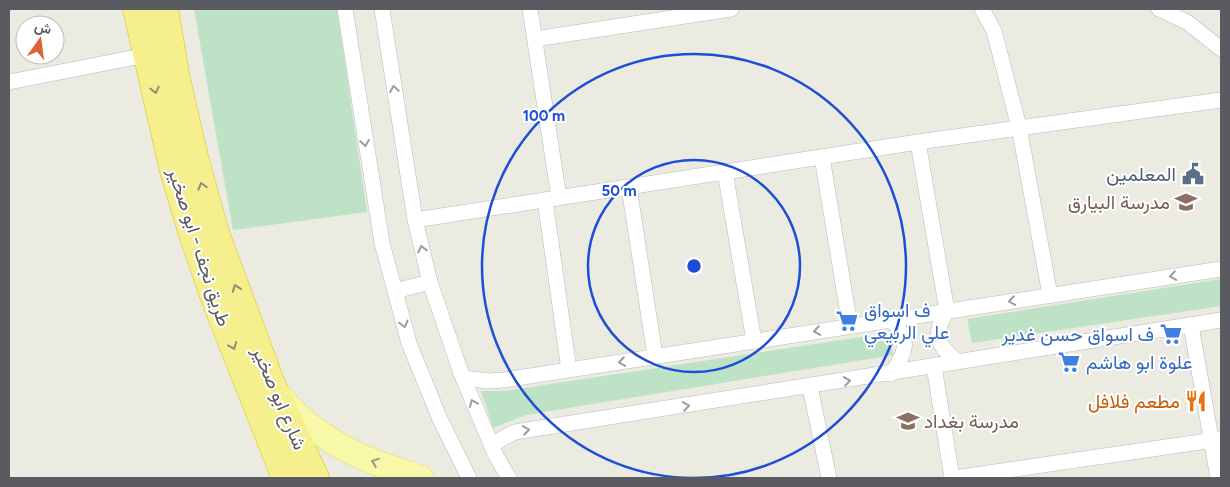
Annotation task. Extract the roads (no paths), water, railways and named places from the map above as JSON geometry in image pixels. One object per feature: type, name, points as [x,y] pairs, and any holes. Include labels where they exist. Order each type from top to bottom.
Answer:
[{"type":"highway","name":"طريق نجف - ابو صخير","points":[[152,16],[147,56],[174,171],[192,231],[222,317],[286,478]]},
{"type":"highway","name":"طريق نجف - ابو صخير","points":[[152,16],[176,79],[194,157],[215,233]]},
{"type":"highway","name":"شارع ابو صخير","points":[[215,233],[271,384],[315,478]]},
{"type":"main road","points":[[271,384],[287,406],[339,445],[377,464],[421,478]]},
{"type":"street","points":[[345,9],[382,243],[409,342],[423,380],[469,478]]},
{"type":"street","points":[[382,9],[416,220],[430,282],[461,373],[496,456],[509,478]]},
{"type":"street","points":[[530,9],[569,370]]},
{"type":"street","points":[[534,39],[687,12],[731,9]]},
{"type":"street","points":[[982,9],[994,32],[1019,128],[1050,295]]},
{"type":"street","points":[[1159,9],[1185,15],[1221,49]]},
{"type":"street","points":[[9,82],[147,56]]},
{"type":"street","points":[[416,220],[918,142],[1221,100]]},
{"type":"street","points":[[918,142],[947,311],[941,320],[938,330],[939,340],[943,349],[960,362]]},
{"type":"street","points":[[822,157],[850,326]]},
{"type":"street","points":[[726,172],[754,341]]},
{"type":"street","points":[[629,187],[655,356]]},
{"type":"street","points":[[461,373],[463,378],[490,381],[504,380],[1221,269]]},
{"type":"street","points":[[395,291],[430,282]]},
{"type":"street","points":[[890,320],[898,326],[903,335],[905,345],[903,356],[890,374]]},
{"type":"street","points":[[496,456],[492,446],[502,438],[515,432],[1221,320]]},
{"type":"street","points":[[1192,325],[1216,440],[1218,478]]},
{"type":"street","points":[[934,366],[953,478],[1216,440]]},
{"type":"street","points":[[810,386],[829,478]]},
{"type":"place","name":"المعلمين","points":[[1193,174]]},
{"type":"place","name":"مدرسة البيارق","points":[[1186,202]]},
{"type":"place","name":"ف اسواق علي الربيعي","points":[[847,321]]},
{"type":"place","name":"ف اسواق حسن غدير","points":[[1171,334]]},
{"type":"place","name":"علوة ابو هاشم","points":[[1069,362]]},
{"type":"place","name":"مطعم فلافل","points":[[1196,401]]},
{"type":"place","name":"مدرسة بغداد","points":[[908,421]]}]
